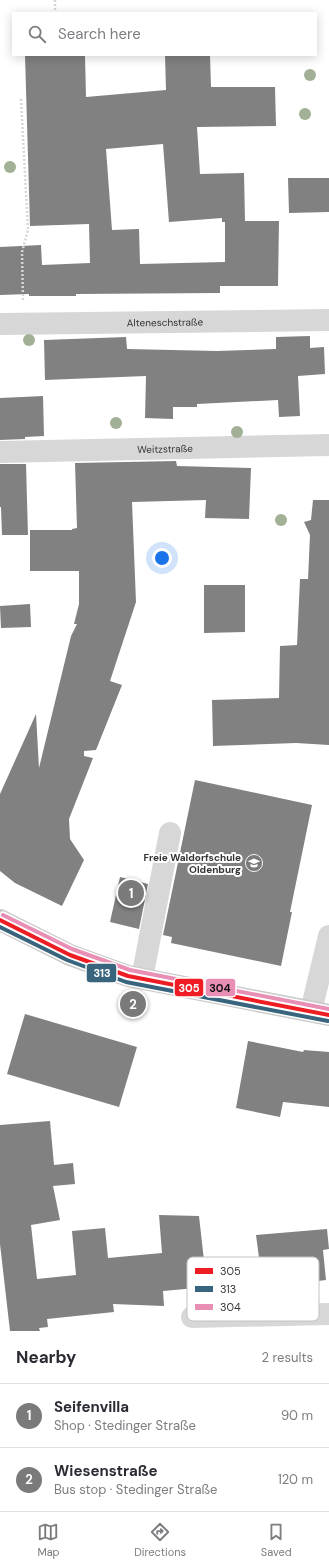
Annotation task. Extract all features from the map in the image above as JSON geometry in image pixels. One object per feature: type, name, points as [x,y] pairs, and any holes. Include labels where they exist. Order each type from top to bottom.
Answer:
[{"type":"main road","points":[[2,925],[70,955],[128,976],[320,1013]]},
{"type":"street","name":"Alteneschstraße","points":[[0,324],[329,320]]},
{"type":"street","name":"Weitzstraße","points":[[0,452],[329,445]]},
{"type":"street","points":[[142,978],[170,833]]},
{"type":"street","points":[[320,1013],[329,936]]},
{"type":"street","points":[[319,1314],[329,1314]]},
{"type":"path","points":[[55,0],[55,12]]},
{"type":"path","points":[[21,99],[28,230],[22,252],[24,324]]},
{"type":"building","points":[[25,56],[85,56],[86,97],[166,90],[165,56],[210,56],[211,87],[275,87],[276,126],[197,127],[200,174],[244,173],[245,221],[279,221],[278,286],[220,286],[220,293],[76,294],[76,296],[29,296],[29,294],[0,295],[0,247],[41,245],[42,265],[90,263],[89,224],[30,226]],"holes":[[[163,144],[169,222],[222,218],[222,222],[225,222],[225,262],[140,264],[139,229],[112,230],[106,149]]]},
{"type":"building","points":[[288,178],[329,178],[329,212],[289,213]]},
{"type":"building","points":[[310,336],[310,348],[324,347],[325,374],[298,376],[300,416],[279,417],[278,400],[197,404],[197,407],[173,407],[173,419],[145,418],[146,376],[45,380],[44,340],[126,337],[127,349],[217,351],[276,349],[276,337]]},
{"type":"building","points":[[43,396],[44,436],[25,437],[25,439],[0,440],[0,398]]},
{"type":"building","points":[[176,461],[177,466],[251,468],[249,519],[205,518],[206,500],[132,502],[136,602],[110,681],[122,685],[96,750],[84,751],[84,756],[93,758],[69,819],[70,839],[84,860],[62,906],[15,883],[0,871],[0,794],[36,714],[39,768],[71,636],[77,624],[74,624],[79,604],[79,571],[30,571],[30,530],[72,530],[77,528],[75,463]]},
{"type":"building","points":[[0,464],[26,464],[28,535],[2,535],[0,507]]},
{"type":"building","points":[[313,500],[329,500],[329,745],[296,743],[213,746],[212,700],[279,698],[280,646],[297,645],[300,579],[308,579],[310,535],[304,522],[311,520]]},
{"type":"building","points":[[204,585],[245,585],[245,632],[204,633]]},
{"type":"building","points":[[30,604],[31,627],[1,628],[0,606]]},
{"type":"building","name":"Freie Waldorfschule Oldenburg","points":[[195,780],[312,805],[290,912],[292,912],[281,966],[171,943],[172,937],[163,935]]},
{"type":"building","points":[[120,877],[148,884],[139,929],[110,922]]},
{"type":"building","points":[[25,1014],[137,1047],[119,1107],[7,1074]]},
{"type":"building","points":[[248,1041],[303,1052],[304,1050],[329,1052],[329,1107],[283,1102],[280,1117],[236,1108]]},
{"type":"building","points":[[50,1121],[54,1165],[73,1163],[75,1184],[53,1186],[60,1220],[31,1225],[37,1279],[76,1275],[72,1231],[105,1228],[108,1258],[162,1253],[159,1215],[199,1216],[204,1257],[187,1257],[187,1289],[163,1291],[164,1306],[113,1304],[114,1312],[47,1319],[48,1327],[39,1328],[40,1331],[10,1331],[0,1244],[0,1125]]},
{"type":"building","points":[[327,1229],[329,1249],[323,1250],[326,1280],[319,1281],[319,1257],[259,1257],[256,1235]]},
{"type":"transit line","name":"304","points":[[3,915],[72,949],[130,970],[329,1009]]},
{"type":"transit line","name":"305","points":[[0,920],[70,955],[128,976],[329,1015]]},
{"type":"transit line","name":"313","points":[[0,927],[67,960],[126,982],[328,1021]]},
{"type":"place","name":"Freie Waldorfschule Oldenburg","points":[[254,863]]},
{"type":"place","name":"Seifenvilla","points":[[131,893]]},
{"type":"place","name":"Wiesenstraße","points":[[133,1004]]}]
